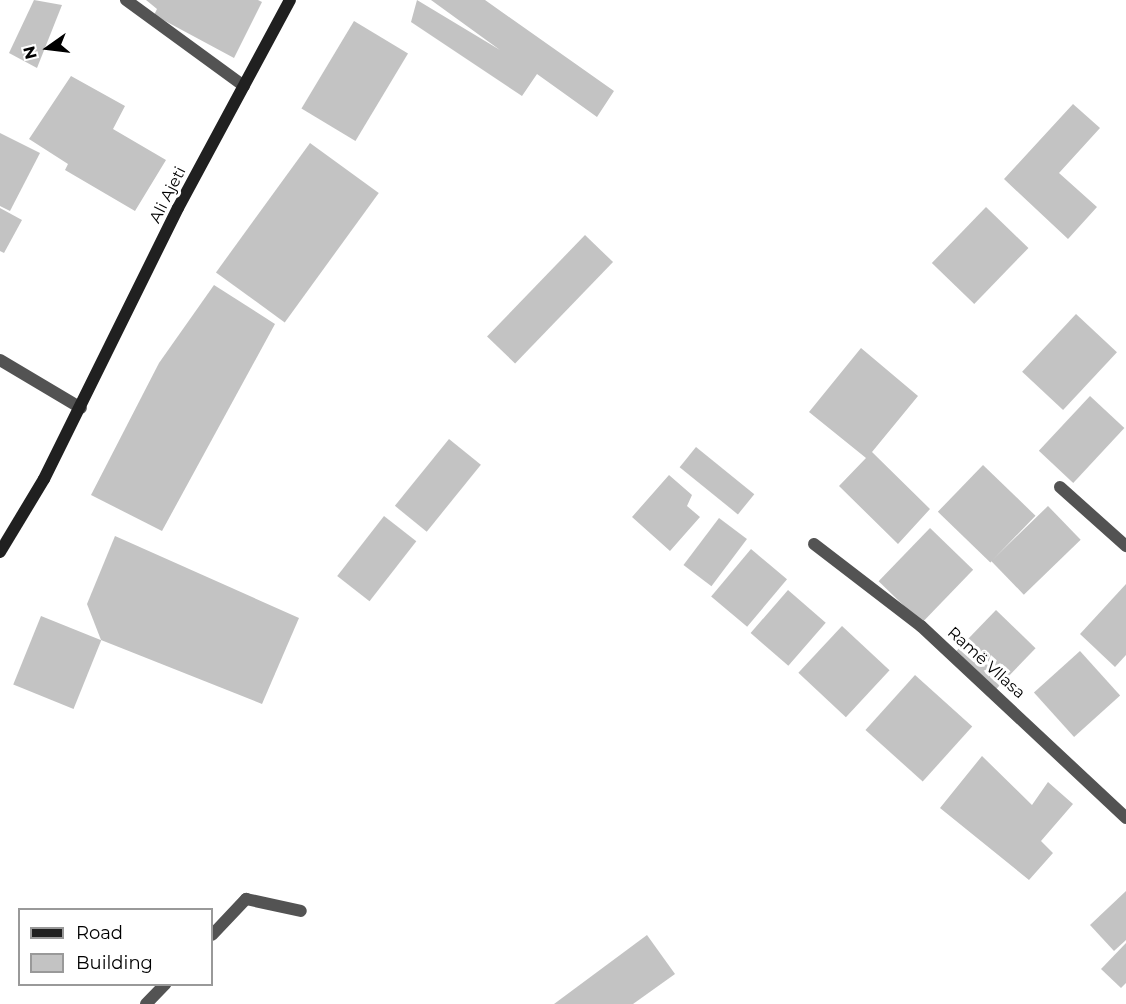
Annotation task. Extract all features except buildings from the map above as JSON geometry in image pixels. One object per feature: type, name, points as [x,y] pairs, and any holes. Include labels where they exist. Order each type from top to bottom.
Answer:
[{"type":"main road","name":"Ali Ajeti","points":[[0,552],[81,408],[290,0]]},
{"type":"street","points":[[126,0],[244,86]]},
{"type":"street","points":[[0,360],[81,408]]},
{"type":"street","points":[[1060,487],[1126,546]]},
{"type":"street","name":"Ramë Vllasa","points":[[814,544],[921,626],[1126,818]]},
{"type":"street","points":[[213,934],[246,899],[301,911]]},
{"type":"street","points":[[146,1004],[163,986]]}]
